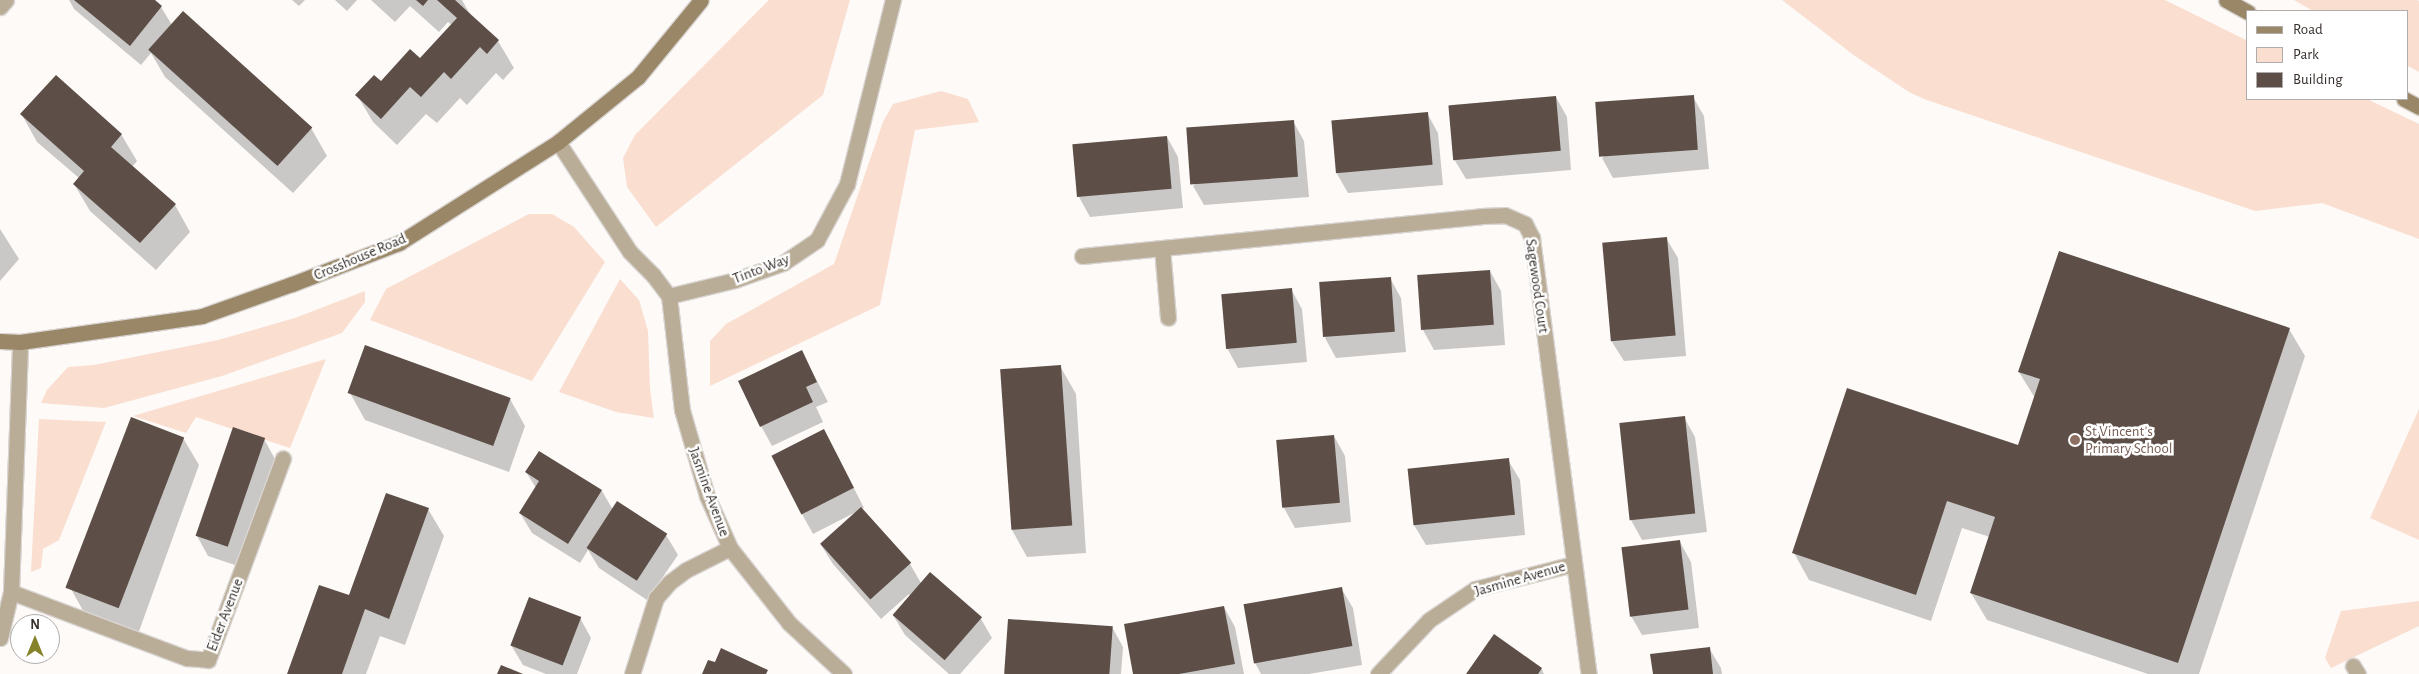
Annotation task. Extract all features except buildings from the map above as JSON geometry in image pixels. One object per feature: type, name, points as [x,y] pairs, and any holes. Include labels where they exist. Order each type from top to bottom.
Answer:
[{"type":"street","points":[[0,7],[6,0]]},
{"type":"street","name":"Crosshouse Road","points":[[0,341],[20,342],[202,316],[399,243],[558,142],[638,77],[701,0]]},
{"type":"street","name":"Tinto Way","points":[[669,296],[735,280],[783,263],[817,240],[847,184],[893,0]]},
{"type":"street","points":[[2226,0],[2246,11]]},
{"type":"street","points":[[2406,100],[2419,107]]},
{"type":"street","points":[[558,142],[630,252],[653,274],[669,296]]},
{"type":"street","name":"Sagewood Court","points":[[1082,256],[1481,216],[1505,215],[1525,224],[1533,244],[1589,674]]},
{"type":"street","points":[[1162,248],[1168,318]]},
{"type":"street","name":"Jasmine Avenue","points":[[669,296],[682,410],[707,496],[730,548],[789,622],[844,674]]},
{"type":"street","points":[[0,638],[11,592],[20,342]]},
{"type":"street","name":"Eider Avenue","points":[[11,592],[187,658],[208,660],[283,458]]},
{"type":"street","points":[[632,674],[656,598],[670,582],[686,570],[730,548]]},
{"type":"street","name":"Jasmine Avenue","points":[[1378,674],[1429,620],[1475,590],[1574,564]]},
{"type":"green space","points":[[769,0],[850,0],[823,95],[656,227],[627,187],[623,158],[635,135]]},
{"type":"green space","points":[[1782,0],[2165,0],[2246,40],[2246,100],[2369,100],[2419,124],[2419,239],[2322,203],[2255,211],[1924,99],[1909,92],[1855,56]]},
{"type":"green space","points":[[2294,0],[2419,1],[2419,72],[2409,67],[2409,10],[2311,10]]},
{"type":"green space","points":[[941,91],[968,99],[979,122],[915,130],[880,305],[710,386],[710,341],[726,324],[834,264],[883,122],[893,104]]},
{"type":"green space","points":[[529,214],[552,214],[574,227],[605,262],[532,381],[370,320],[386,289]]},
{"type":"green space","points":[[620,279],[639,300],[648,331],[650,389],[654,418],[616,412],[559,392]]},
{"type":"green space","points":[[365,291],[365,302],[342,333],[222,376],[104,408],[41,403],[47,390],[68,367],[94,365],[218,340],[295,318]]},
{"type":"green space","points":[[326,359],[290,448],[196,417],[186,433],[133,416]]},
{"type":"green space","points":[[2419,409],[2419,540],[2370,518]]},
{"type":"green space","points":[[39,419],[106,422],[59,540],[43,549],[41,568],[31,572]]},
{"type":"green space","points":[[2419,601],[2419,626],[2331,668],[2325,658],[2341,611]]},
{"type":"place","name":"St Vincent's Primary School","points":[[2075,440]]}]
